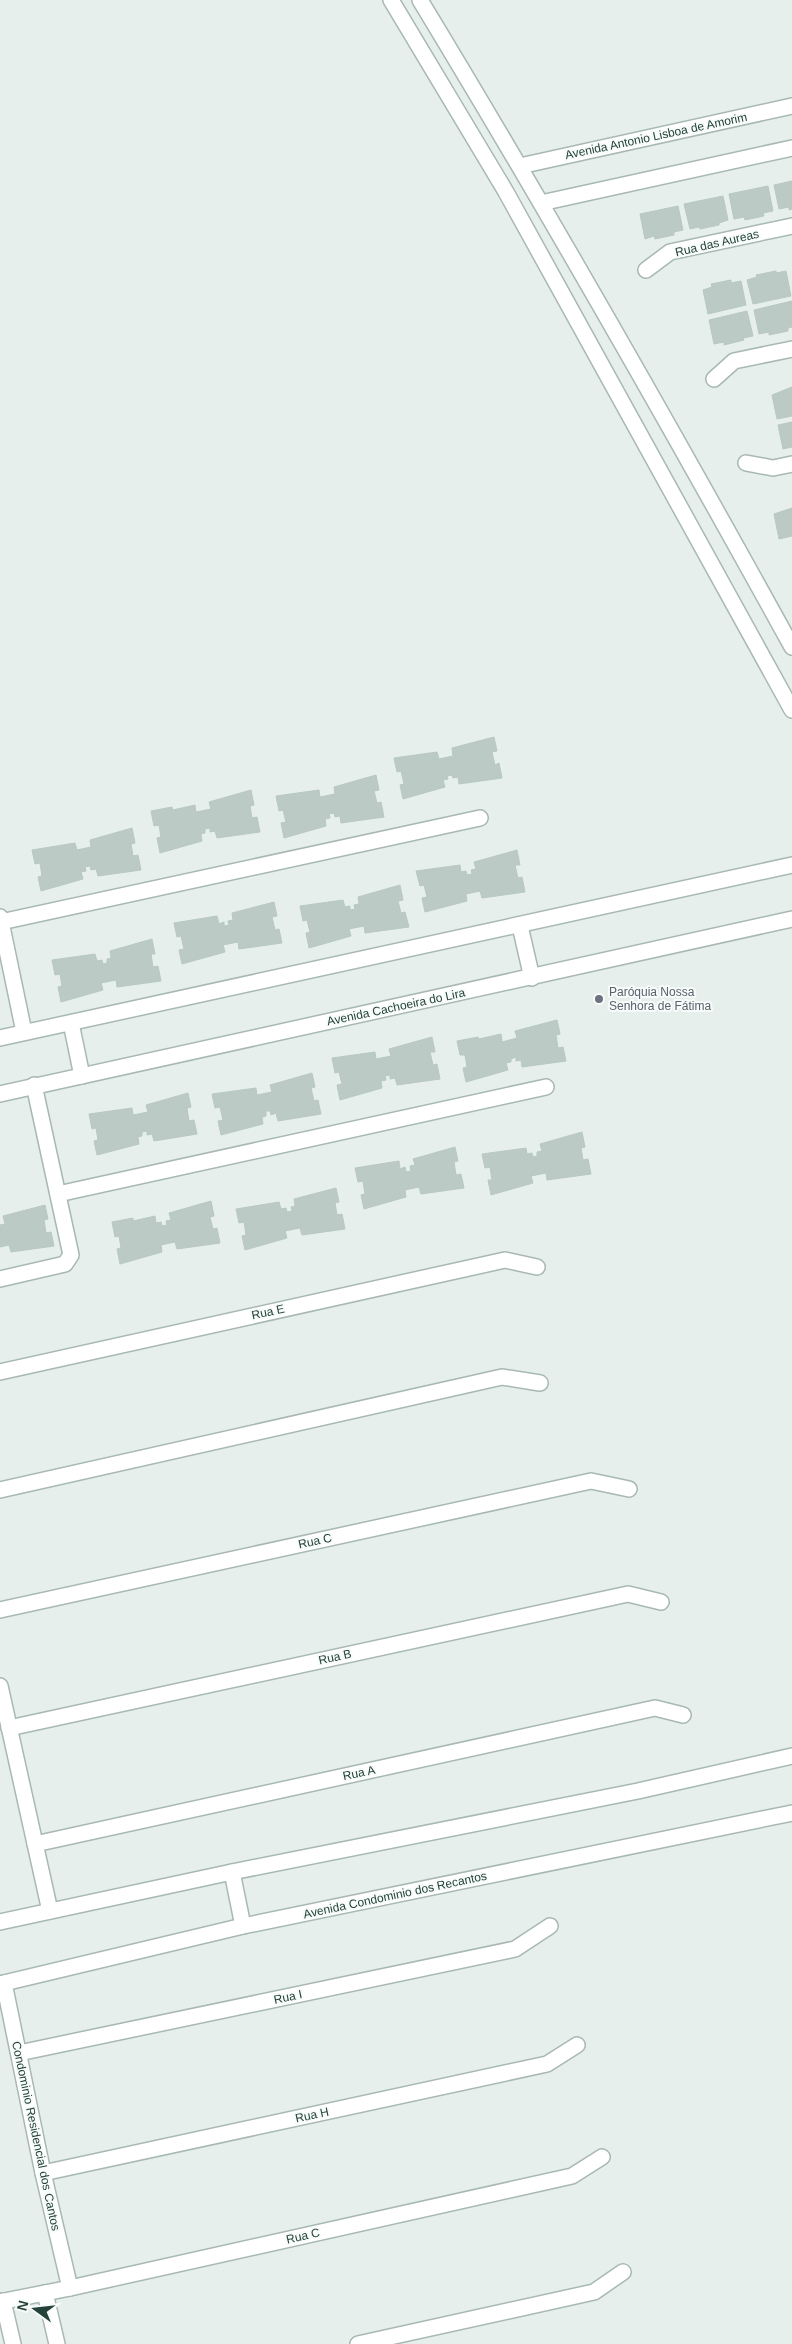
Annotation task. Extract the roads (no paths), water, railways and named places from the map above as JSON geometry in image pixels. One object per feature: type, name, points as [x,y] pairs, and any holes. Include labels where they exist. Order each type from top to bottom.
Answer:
[{"type":"street","points":[[391,0],[506,192],[792,710]]},
{"type":"street","points":[[420,0],[520,166],[654,397],[792,647]]},
{"type":"street","name":"Avenida Antonio Lisboa de Amorim","points":[[520,166],[792,106]]},
{"type":"street","points":[[540,203],[792,148]]},
{"type":"street","name":"Rua das Aureas","points":[[646,270],[670,252],[792,226]]},
{"type":"street","points":[[714,379],[734,361],[792,349]]},
{"type":"street","points":[[746,463],[773,468],[792,464]]},
{"type":"street","points":[[24,1032],[0,920],[480,818]]},
{"type":"street","points":[[0,1038],[520,926],[792,865]]},
{"type":"street","name":"Avenida Cachoeira do Lira","points":[[0,1094],[34,1085],[532,978],[792,919]]},
{"type":"street","points":[[520,926],[532,978]]},
{"type":"street","points":[[71,1023],[82,1076]]},
{"type":"street","points":[[0,1279],[65,1264],[71,1255],[34,1085]]},
{"type":"street","points":[[58,1194],[546,1087]]},
{"type":"street","name":"Rua E","points":[[0,1372],[505,1260],[537,1267]]},
{"type":"street","points":[[0,1490],[502,1378],[540,1384]]},
{"type":"street","name":"Rua C","points":[[0,1610],[591,1481],[629,1489]]},
{"type":"street","name":"Rua B","points":[[9,1728],[628,1594],[661,1602]]},
{"type":"street","points":[[0,1686],[50,1911]]},
{"type":"street","name":"Rua A","points":[[35,1844],[655,1708],[683,1715]]},
{"type":"street","points":[[0,1922],[232,1872],[599,1798],[792,1756]]},
{"type":"street","name":"Avenida Condominio dos Recantos","points":[[2,1983],[243,1926],[792,1813]]},
{"type":"street","points":[[232,1872],[243,1926]]},
{"type":"street","name":"Rua I","points":[[19,2053],[515,1949],[550,1926]]},
{"type":"street","name":"Condominio Residencial dos Cantos","points":[[2,1983],[70,2288]]},
{"type":"street","name":"Rua H","points":[[43,2173],[547,2064],[577,2045]]},
{"type":"street","name":"Rua C","points":[[2,2301],[70,2288],[572,2176],[602,2158]]},
{"type":"street","points":[[358,2344],[594,2292],[622,2272]]},
{"type":"street","points":[[45,2293],[57,2344]]},
{"type":"street","points":[[2,2301],[12,2344]]},
{"type":"place","name":"Paróquia Nossa Senhora de Fátima","points":[[599,999]]}]
